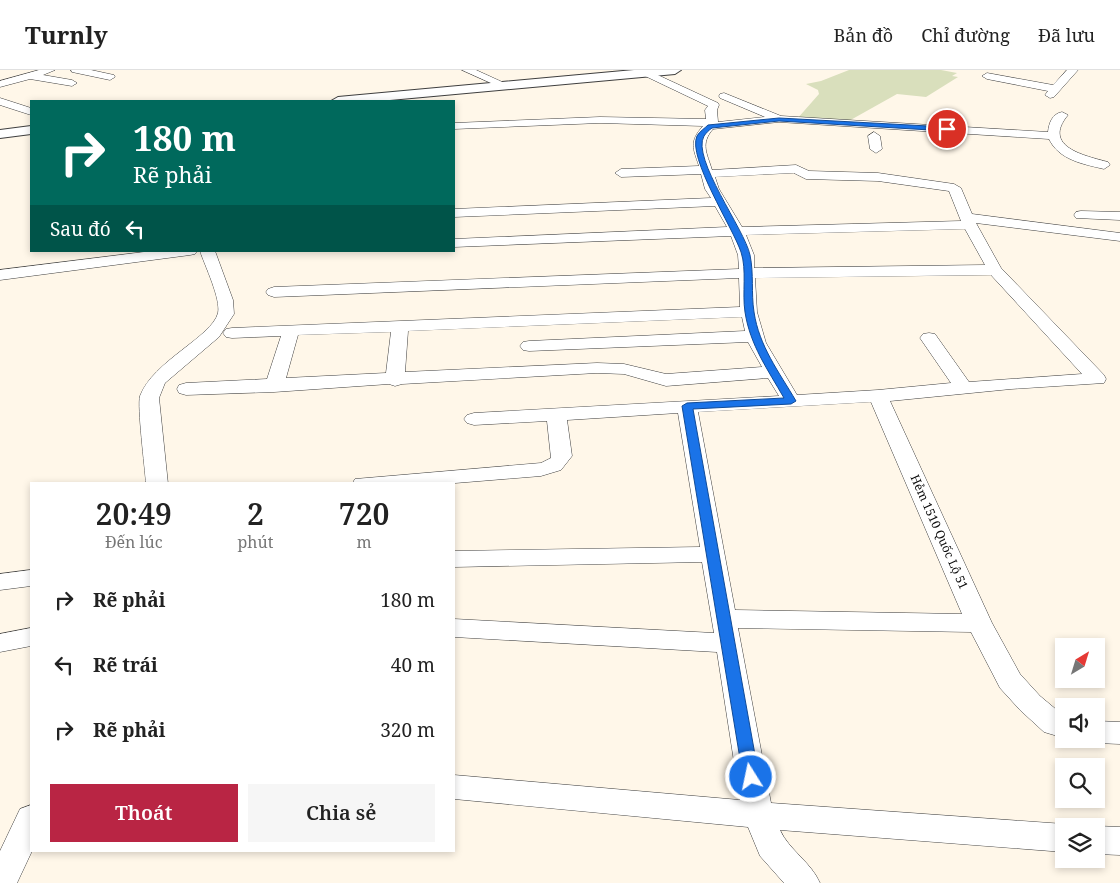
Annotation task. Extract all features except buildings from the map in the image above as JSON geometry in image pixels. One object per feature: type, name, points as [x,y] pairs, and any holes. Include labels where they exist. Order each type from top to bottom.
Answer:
[{"type":"street","points":[[0,84],[50,70]]},
{"type":"street","points":[[76,70],[110,76]]},
{"type":"street","points":[[364,100],[415,98],[503,86],[675,70]]},
{"type":"street","points":[[987,76],[1052,92],[1073,70]]},
{"type":"street","points":[[471,71],[503,86],[517,95]]},
{"type":"street","points":[[647,73],[714,103],[711,110],[709,127],[699,142],[712,189],[737,231],[746,254],[749,312],[757,344],[791,401]]},
{"type":"street","points":[[32,76],[72,83]]},
{"type":"street","points":[[724,96],[779,120]]},
{"type":"street","points":[[0,101],[30,112]]},
{"type":"street","points":[[1062,115],[1055,122],[1054,136],[1058,145],[1065,152],[1104,165]]},
{"type":"street","points":[[455,126],[600,120],[709,127],[761,133]]},
{"type":"street","points":[[709,127],[779,120],[1054,136]]},
{"type":"street","points":[[0,134],[30,130]]},
{"type":"street","points":[[836,135],[914,137]]},
{"type":"street","points":[[874,136],[876,149]]},
{"type":"street","points":[[474,419],[878,396],[1011,383],[1097,379],[995,270],[969,222],[954,188],[878,178],[806,175],[796,169],[621,173]]},
{"type":"street","points":[[694,189],[712,189]]},
{"type":"street","points":[[455,213],[720,202]]},
{"type":"street","points":[[1081,215],[1120,216]]},
{"type":"street","points":[[455,242],[969,222],[1120,237]]},
{"type":"street","points":[[0,275],[182,252]]},
{"type":"street","points":[[156,482],[149,398],[157,381],[178,361],[213,333],[226,314],[225,300],[207,252]]},
{"type":"street","points":[[274,292],[748,273],[995,270]]},
{"type":"street","points":[[232,333],[749,312]]},
{"type":"street","points":[[394,380],[400,326]]},
{"type":"street","points":[[274,386],[291,331]]},
{"type":"street","points":[[530,346],[755,336]]},
{"type":"street","points":[[929,338],[963,388]]},
{"type":"street","points":[[186,389],[394,380],[597,368],[624,369],[666,380],[773,372]]},
{"type":"street","name":"Hẻm 1510 Quốc Lộ 51","points":[[878,396],[979,623],[1010,681],[1055,724]]},
{"type":"street","points":[[687,406],[758,815],[771,846],[804,883]]},
{"type":"street","points":[[387,482],[532,470],[555,466],[560,462],[562,456],[556,413]]},
{"type":"street","points":[[455,559],[713,554]]},
{"type":"street","points":[[0,582],[30,578]]},
{"type":"street","points":[[455,628],[726,631],[979,623]]},
{"type":"street","points":[[0,643],[30,637]]},
{"type":"street","points":[[1105,732],[1120,733]]},
{"type":"street","points":[[455,787],[758,815],[1055,837]]},
{"type":"street","points":[[5,875],[30,820]]},
{"type":"street","points":[[1105,840],[1120,841]]},
{"type":"green space","points":[[849,70],[941,70],[957,73],[952,76],[958,77],[926,97],[897,94],[847,122],[797,119],[819,94],[818,90],[806,84],[821,81]]},
{"type":"route","points":[[751,777],[687,406],[791,401],[757,344],[749,312],[746,254],[737,231],[712,189],[699,147],[700,137],[710,126],[779,120],[947,129]]}]
